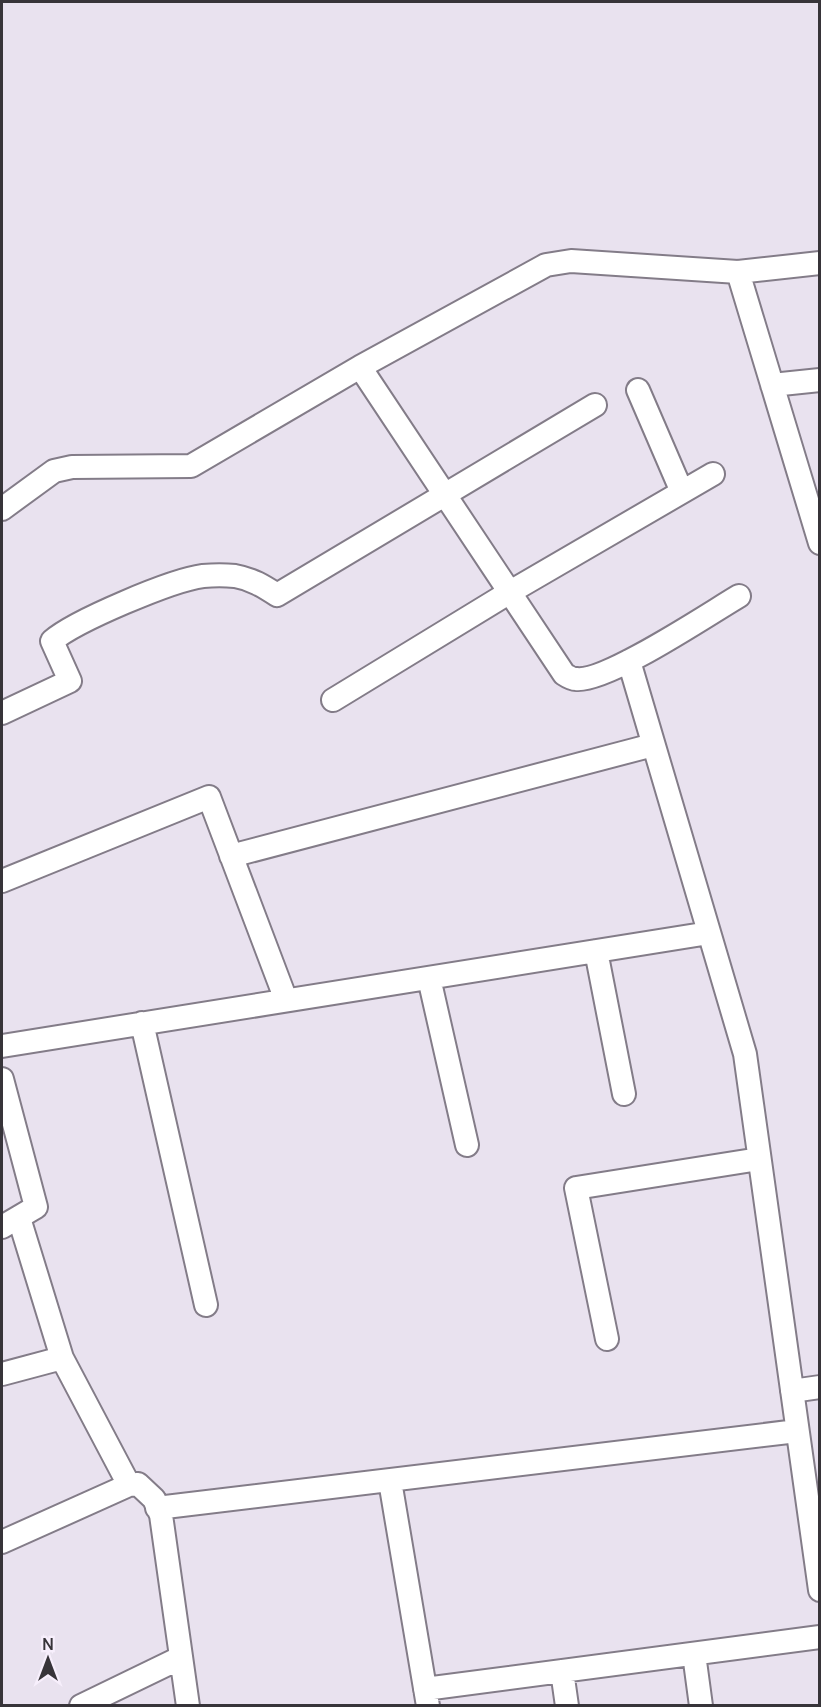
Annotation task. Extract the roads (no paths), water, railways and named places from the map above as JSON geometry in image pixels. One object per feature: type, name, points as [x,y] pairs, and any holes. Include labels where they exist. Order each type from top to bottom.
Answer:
[{"type":"street","points":[[2,509],[54,471],[72,467],[191,466],[360,367],[546,265],[571,261],[738,272],[819,263]]},
{"type":"street","points":[[738,272],[819,543]]},
{"type":"street","points":[[360,367],[564,674],[576,680],[592,677],[629,661],[739,596]]},
{"type":"street","points":[[772,385],[819,380]]},
{"type":"street","points":[[638,390],[682,492]]},
{"type":"street","points":[[2,713],[70,681],[52,641],[64,630],[144,596],[203,576],[234,576],[254,580],[277,595],[595,405]]},
{"type":"street","points":[[333,700],[510,592],[713,474]]},
{"type":"street","points":[[629,661],[745,1054],[819,1590]]},
{"type":"street","points":[[231,856],[653,745]]},
{"type":"street","points":[[2,880],[208,797],[286,1000]]},
{"type":"street","points":[[2,1046],[709,933]]},
{"type":"street","points":[[596,951],[624,1094]]},
{"type":"street","points":[[429,978],[466,1145]]},
{"type":"street","points":[[142,1023],[206,1305]]},
{"type":"street","points":[[2,1079],[36,1207],[10,1222],[62,1358],[129,1485]]},
{"type":"street","points":[[607,1339],[576,1188],[759,1159]]},
{"type":"street","points":[[2,1374],[62,1358]]},
{"type":"street","points":[[792,1391],[819,1387]]},
{"type":"street","points":[[157,1508],[797,1431]]},
{"type":"street","points":[[390,1481],[426,1697],[562,1671],[819,1637]]},
{"type":"street","points":[[2,1542],[129,1485],[138,1484],[154,1499],[161,1515],[188,1706]]},
{"type":"street","points":[[694,1654],[701,1706]]},
{"type":"street","points":[[81,1706],[180,1658]]},
{"type":"street","points":[[562,1671],[567,1706]]}]
